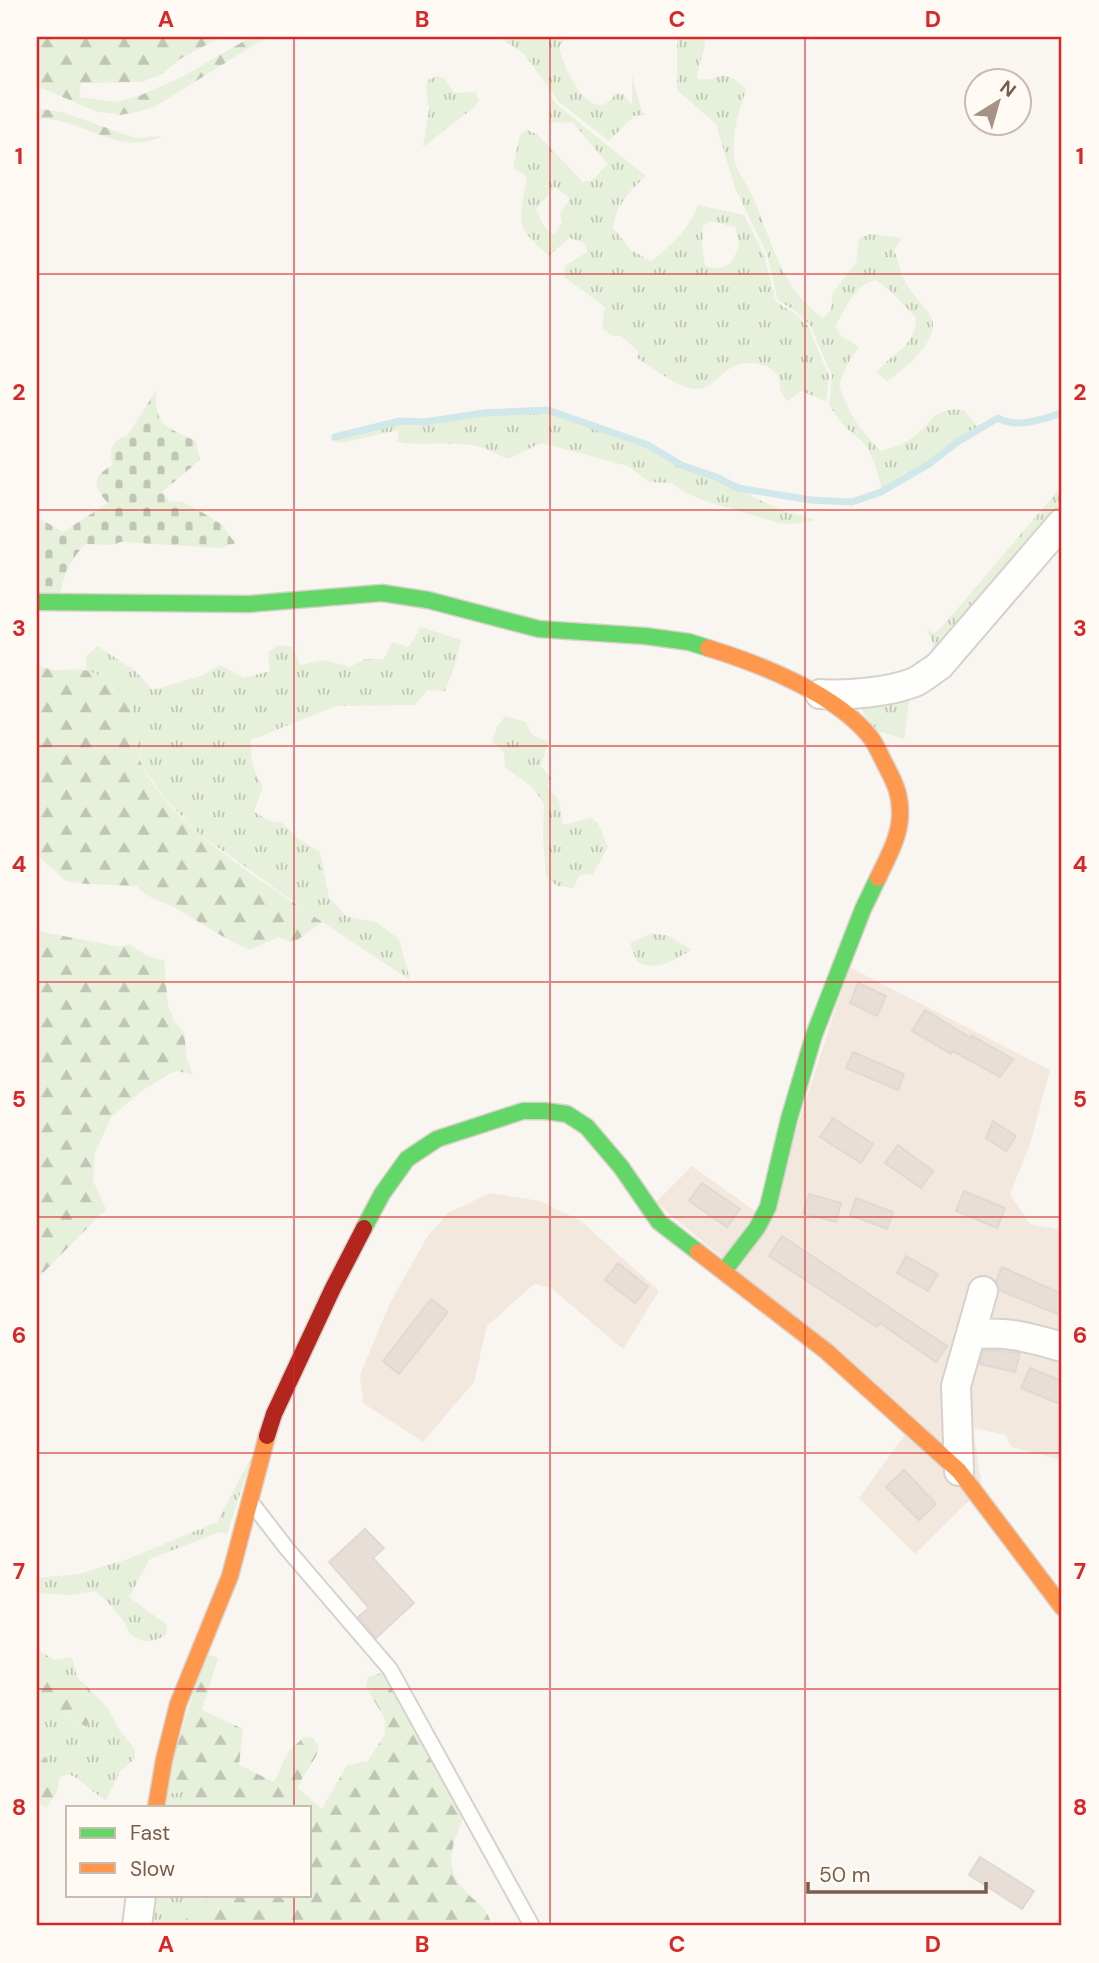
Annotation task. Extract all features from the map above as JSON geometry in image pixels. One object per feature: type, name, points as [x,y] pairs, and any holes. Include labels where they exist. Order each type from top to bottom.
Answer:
[{"type":"street","points":[[820,694],[842,696],[890,688],[916,681],[939,666],[1062,523]]},
{"type":"street","points":[[37,602],[249,604],[382,593],[428,600],[539,629],[645,636],[689,642],[731,655],[820,694],[871,737],[899,791],[900,819],[890,854],[863,909],[814,1035],[789,1119],[768,1207],[757,1228],[724,1271]]},
{"type":"street","points":[[156,1806],[178,1704],[230,1576],[274,1414],[333,1288],[382,1194],[407,1159],[437,1139],[523,1111],[567,1114],[587,1127],[621,1167],[659,1222],[826,1352],[959,1471],[1062,1607]]},
{"type":"street","points":[[959,1471],[956,1386],[983,1291]]},
{"type":"street","points":[[972,1335],[989,1332],[1020,1335],[1062,1347]]},
{"type":"street","points":[[137,1926],[141,1896]]},
{"type":"lane","points":[[251,1502],[390,1670],[531,1926]]},
{"type":"shaded area","points":[[849,967],[1050,1070],[1030,1144],[1010,1194],[1030,1224],[1062,1230],[1062,1460],[1011,1447],[1006,1435],[973,1428],[982,1488],[915,1554],[859,1498],[915,1421],[656,1202],[692,1166],[767,1220]]},
{"type":"shaded area","points":[[490,1193],[540,1201],[581,1221],[659,1291],[623,1349],[551,1288],[534,1284],[487,1326],[474,1382],[423,1442],[363,1403],[360,1375],[390,1303],[427,1237],[448,1213]]},
{"type":"green space","points":[[37,37],[221,37],[180,59],[160,75],[142,82],[81,83],[79,97],[115,102],[139,96],[182,77],[251,37],[267,37],[154,107],[120,115],[95,111],[37,86]]},
{"type":"green space","points":[[500,37],[567,37],[559,47],[566,69],[580,92],[598,105],[606,103],[615,94],[623,94],[632,106],[632,76],[643,115],[634,116],[609,141],[559,102],[525,55]]},
{"type":"green space","points":[[677,37],[705,37],[697,79],[730,77],[746,89],[734,134],[736,165],[752,195],[787,278],[808,306],[823,318],[831,310],[833,292],[856,263],[859,238],[871,234],[902,238],[894,250],[908,286],[931,317],[931,335],[919,354],[887,381],[877,373],[907,344],[915,329],[916,318],[881,284],[875,280],[867,283],[855,293],[835,326],[841,336],[859,347],[848,363],[839,385],[843,395],[856,421],[881,451],[909,440],[934,416],[946,410],[964,410],[978,427],[928,462],[882,489],[874,461],[865,444],[842,424],[829,405],[832,376],[810,325],[778,300],[767,254],[735,188],[716,124],[677,90]]},
{"type":"green space","points":[[438,76],[445,79],[454,93],[476,92],[479,101],[423,147],[429,110],[426,88],[429,79]]},
{"type":"green space","points":[[551,97],[557,105],[646,176],[621,205],[613,228],[631,250],[651,261],[684,229],[698,205],[744,215],[764,255],[776,302],[808,326],[829,376],[826,401],[801,391],[787,401],[781,392],[778,375],[765,366],[754,363],[732,367],[703,388],[689,388],[674,382],[637,358],[638,351],[621,336],[613,336],[602,328],[605,307],[564,277],[565,266],[587,252],[584,243],[569,238],[549,256],[529,237],[522,222],[527,177],[513,167],[520,135],[527,130],[538,135],[583,182],[592,180],[608,164],[573,123],[549,122]],"holes":[[[555,187],[570,199],[560,213],[562,223],[555,234],[545,228],[536,209]],[[710,221],[735,227],[739,244],[731,262],[724,267],[705,266],[703,226]]]},
{"type":"green space","points":[[37,108],[65,113],[135,138],[163,136],[149,141],[124,142],[61,121],[37,119]]},
{"type":"green space","points":[[156,391],[160,419],[170,429],[196,441],[200,460],[162,492],[170,502],[184,503],[220,523],[236,543],[220,548],[121,542],[112,545],[86,544],[68,569],[59,599],[37,599],[37,517],[63,532],[108,503],[97,487],[98,478],[113,465],[111,450],[115,443],[127,436]]},
{"type":"green space","points":[[548,411],[647,446],[680,466],[744,490],[784,511],[816,520],[793,524],[779,523],[702,500],[672,483],[649,482],[628,466],[541,443],[508,459],[476,446],[397,442],[399,430],[342,443],[329,440],[400,422],[424,424],[485,415]]},
{"type":"green space","points":[[1062,486],[1062,516],[931,659],[933,643],[927,630],[934,633],[940,629]]},
{"type":"green space","points":[[421,627],[461,640],[445,691],[427,690],[415,705],[336,706],[251,740],[253,764],[263,786],[254,812],[270,821],[282,823],[300,840],[320,852],[329,898],[347,917],[376,922],[399,939],[410,980],[322,922],[198,833],[165,799],[142,765],[134,739],[132,709],[124,695],[106,680],[86,670],[86,656],[98,646],[135,671],[153,690],[201,676],[220,665],[244,678],[270,671],[268,652],[279,645],[292,647],[300,665],[324,660],[350,667],[364,659],[384,659],[392,642],[409,647]]},
{"type":"green space","points":[[37,663],[55,670],[93,672],[116,687],[132,710],[142,765],[175,811],[222,852],[322,922],[293,943],[278,937],[250,950],[152,898],[137,886],[66,881],[37,855]]},
{"type":"green space","points":[[911,688],[904,739],[871,729],[858,701]]},
{"type":"green space","points":[[505,716],[526,722],[531,734],[548,742],[541,766],[551,778],[547,787],[559,800],[563,825],[591,818],[598,823],[608,847],[593,874],[580,875],[573,888],[557,886],[546,876],[544,804],[532,787],[505,767],[504,752],[492,742],[497,727]]},
{"type":"green space","points":[[37,931],[121,947],[129,944],[149,957],[164,960],[168,1006],[175,1022],[184,1032],[187,1059],[193,1075],[178,1071],[171,1073],[143,1090],[111,1117],[95,1153],[93,1181],[106,1209],[37,1279]]},
{"type":"green space","points":[[652,933],[669,936],[692,950],[659,965],[637,962],[630,943]]},
{"type":"green space","points":[[253,1454],[227,1534],[219,1532],[150,1559],[129,1597],[167,1625],[166,1635],[148,1641],[134,1637],[116,1612],[95,1591],[71,1595],[37,1593],[37,1578],[79,1574],[128,1559],[217,1522]]},
{"type":"green space","points":[[37,1649],[54,1660],[72,1657],[77,1677],[108,1708],[120,1731],[135,1749],[134,1759],[120,1772],[106,1800],[68,1774],[60,1777],[37,1749],[37,1702],[86,1727],[91,1708],[37,1675]]},
{"type":"green space","points":[[205,1653],[218,1658],[202,1710],[243,1729],[239,1765],[274,1782],[289,1751],[304,1737],[313,1738],[319,1747],[297,1787],[322,1809],[347,1765],[368,1761],[385,1734],[385,1719],[366,1687],[368,1677],[385,1672],[463,1818],[455,1839],[452,1867],[460,1885],[484,1909],[492,1926],[175,1926],[207,1906],[206,1896],[312,1896],[312,1806],[194,1806],[192,1791],[163,1794]]},
{"type":"green space","points":[[37,1675],[91,1708],[87,1727],[37,1702]]},
{"type":"green space","points":[[37,1749],[60,1777],[57,1792],[46,1808],[37,1801]]},
{"type":"green space","points":[[192,1791],[194,1806],[161,1806],[163,1794]]},
{"type":"green space","points":[[151,1896],[206,1896],[208,1906],[175,1926],[148,1926]]},
{"type":"building","points":[[858,983],[886,996],[877,1016],[850,1003]]},
{"type":"building","points":[[925,1010],[1013,1059],[1000,1077],[953,1051],[951,1054],[912,1031]]},
{"type":"building","points":[[853,1052],[904,1074],[898,1090],[846,1068]]},
{"type":"building","points":[[833,1118],[873,1144],[861,1163],[820,1137]]},
{"type":"building","points":[[993,1121],[1016,1136],[1006,1151],[986,1138]]},
{"type":"building","points":[[898,1145],[933,1171],[921,1188],[885,1163]]},
{"type":"building","points":[[702,1183],[740,1209],[727,1227],[689,1201]]},
{"type":"building","points":[[964,1191],[1005,1208],[997,1228],[956,1211]]},
{"type":"building","points":[[809,1194],[841,1203],[836,1222],[803,1213]]},
{"type":"building","points":[[856,1198],[893,1212],[887,1229],[850,1215]]},
{"type":"building","points":[[782,1236],[947,1346],[936,1362],[880,1323],[877,1327],[769,1256]]},
{"type":"building","points":[[906,1256],[938,1274],[928,1291],[897,1273]]},
{"type":"building","points":[[618,1263],[648,1287],[635,1303],[605,1280]]},
{"type":"building","points":[[1002,1267],[1062,1294],[1062,1316],[999,1290],[996,1281]]},
{"type":"building","points":[[431,1299],[448,1312],[399,1374],[383,1361]]},
{"type":"building","points":[[983,1350],[1020,1353],[1015,1372],[980,1364]]},
{"type":"building","points":[[1030,1368],[1062,1381],[1062,1405],[1021,1388]]},
{"type":"building","points":[[904,1470],[936,1504],[919,1520],[886,1487]]},
{"type":"building","points":[[365,1529],[384,1548],[373,1558],[414,1603],[376,1638],[358,1617],[369,1608],[329,1562]]},
{"type":"building","points":[[980,1857],[1034,1891],[1022,1909],[969,1875]]},
{"type":"waterway","points":[[335,437],[400,421],[424,422],[484,413],[548,410],[648,445],[681,465],[738,488],[811,500],[852,502],[881,492],[998,418],[1021,423],[1062,413]]},
{"type":"traffic: fast","points":[[37,602],[249,604],[382,593],[428,600],[539,629],[645,636],[689,642],[708,648]]},
{"type":"traffic: fast","points":[[724,1271],[757,1228],[768,1207],[789,1119],[814,1035],[863,909],[878,878]]},
{"type":"traffic: fast","points":[[364,1228],[382,1194],[407,1159],[437,1139],[523,1111],[545,1111],[567,1114],[587,1127],[621,1167],[659,1222],[698,1252]]},
{"type":"traffic: slow","points":[[708,648],[773,672],[818,694],[856,722],[871,738],[895,785],[900,810],[895,841],[878,878]]},
{"type":"traffic: slow","points":[[698,1252],[826,1351],[959,1471],[1062,1607]]},
{"type":"traffic: slow","points":[[156,1806],[178,1704],[230,1576],[267,1436]]},
{"type":"traffic: jam","points":[[267,1436],[274,1414],[364,1228]]}]
